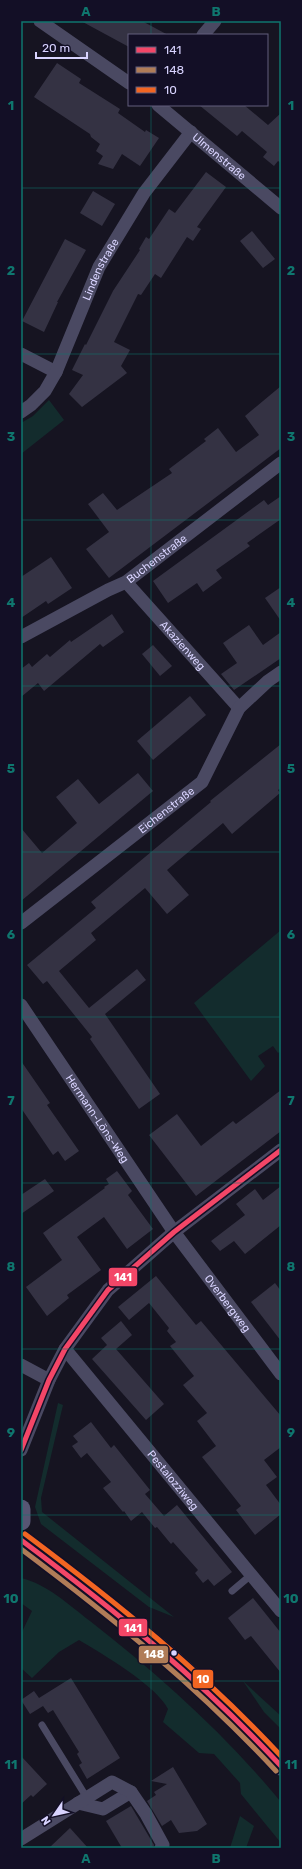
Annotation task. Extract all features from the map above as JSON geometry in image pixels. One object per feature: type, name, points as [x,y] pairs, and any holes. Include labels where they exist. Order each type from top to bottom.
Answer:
[{"type":"main road","points":[[21,1509],[21,1521]]},
{"type":"main road","points":[[21,1540],[113,1610],[170,1657],[224,1707],[281,1766]]},
{"type":"street","points":[[40,21],[128,82]]},
{"type":"street","points":[[204,34],[215,21]]},
{"type":"street","name":"Ulmenstraße","points":[[159,106],[281,208]]},
{"type":"street","name":"Lindenstraße","points":[[21,412],[31,405],[45,391],[56,372],[99,267],[144,193],[191,132]]},
{"type":"street","points":[[21,354],[56,372]]},
{"type":"street","name":"Buchenstraße","points":[[21,637],[126,582],[281,463]]},
{"type":"street","name":"Akazienweg","points":[[126,582],[239,708]]},
{"type":"street","name":"Eichenstraße","points":[[21,923],[202,782],[239,708],[268,681],[281,672]]},
{"type":"street","name":"Hermann-Löns-Weg","points":[[21,1005],[174,1232]]},
{"type":"street","points":[[21,1450],[49,1380],[65,1349],[108,1290],[174,1232],[281,1150]]},
{"type":"street","name":"Overbergweg","points":[[174,1232],[281,1374]]},
{"type":"street","name":"Pestalozziweg","points":[[65,1349],[281,1611]]},
{"type":"street","points":[[21,1365],[49,1380]]},
{"type":"street","points":[[21,1839],[112,1782],[131,1792],[148,1818],[162,1845],[162,1848]]},
{"type":"street","points":[[82,1801],[103,1810],[131,1792]]},
{"type":"lane","points":[[232,1591],[250,1575]]},
{"type":"lane","points":[[42,1725],[82,1801]]},
{"type":"green space","points":[[49,400],[64,420],[21,454],[21,423],[33,416]]},
{"type":"green space","points":[[281,930],[281,1051],[278,1053],[273,1046],[258,1056],[265,1066],[251,1081],[194,1003]]},
{"type":"green space","points":[[58,1403],[63,1405],[41,1498],[42,1512],[174,1617],[149,1607],[41,1524],[35,1507]]},
{"type":"green space","points":[[21,1578],[49,1590],[74,1608],[141,1662],[214,1729],[260,1777],[281,1802],[281,1843],[241,1794],[240,1783],[214,1754],[199,1753],[163,1722],[168,1709],[162,1700],[141,1680],[114,1661],[79,1640],[59,1652],[32,1678],[21,1668],[21,1634],[32,1611],[21,1603]]},
{"type":"green space","points":[[243,1681],[281,1716],[281,1729],[264,1712]]},
{"type":"green space","points":[[240,1816],[254,1826],[246,1848],[230,1848]]},
{"type":"building","points":[[81,21],[142,21],[166,34],[128,34],[128,46]]},
{"type":"building","points":[[57,63],[81,79],[79,83],[120,109],[118,113],[145,132],[146,130],[159,138],[140,166],[122,154],[113,169],[98,164],[103,156],[96,151],[100,144],[91,137],[90,134],[34,97]]},
{"type":"building","points":[[200,106],[245,106],[268,125],[281,113],[281,163],[278,161],[274,166],[263,157],[267,152],[242,131],[237,136]]},
{"type":"building","points":[[206,172],[226,187],[197,227],[201,229],[193,241],[187,237],[161,278],[155,274],[141,295],[138,294],[114,342],[130,350],[121,366],[127,373],[82,407],[69,394],[83,375],[72,370],[85,344],[86,345],[113,291],[140,250],[139,249],[146,237],[149,239],[169,209],[175,213]]},
{"type":"building","points":[[93,191],[115,204],[102,226],[80,213]]},
{"type":"building","points":[[252,231],[275,259],[263,268],[240,241]]},
{"type":"building","points":[[65,239],[86,250],[57,302],[44,332],[22,321]]},
{"type":"building","points":[[281,386],[281,448],[109,578],[86,549],[109,532],[88,504],[103,493],[117,510],[172,473],[169,469],[206,441],[204,439],[218,428],[236,452],[259,435],[245,416]]},
{"type":"building","points":[[281,496],[281,519],[247,543],[250,546],[216,570],[222,578],[203,592],[197,583],[168,603],[153,581],[264,500],[268,505]]},
{"type":"building","points":[[51,557],[72,588],[48,604],[46,601],[21,618],[21,577]]},
{"type":"building","points":[[281,587],[281,621],[265,598]]},
{"type":"building","points":[[112,614],[124,632],[103,647],[100,644],[44,691],[38,683],[21,697],[21,669],[29,663],[32,667],[47,654],[50,657],[70,640],[71,642]]},
{"type":"building","points":[[249,625],[263,645],[281,632],[281,658],[234,690],[221,674],[237,663],[223,643]]},
{"type":"building","points":[[153,645],[172,666],[160,676],[142,654]]},
{"type":"building","points":[[190,696],[206,715],[153,760],[137,741]]},
{"type":"building","points":[[281,744],[281,788],[278,790],[280,793],[232,834],[223,823],[167,870],[189,895],[167,914],[145,888],[91,933],[96,940],[59,971],[89,1008],[137,969],[146,980],[105,1014],[160,1094],[139,1109],[90,1039],[92,1037],[47,981],[43,984],[27,965],[96,908],[91,902],[211,802],[210,801]]},
{"type":"building","points":[[138,773],[153,791],[21,901],[21,828],[42,853],[77,823],[56,797],[78,779],[99,804]]},
{"type":"building","points":[[21,1061],[50,1103],[47,1105],[79,1151],[65,1161],[58,1151],[53,1155],[21,1108]]},
{"type":"building","points":[[281,1090],[281,1131],[196,1196],[149,1135],[177,1114],[201,1146],[233,1121],[236,1124]]},
{"type":"building","points":[[117,1171],[132,1191],[128,1195],[153,1229],[127,1249],[104,1217],[77,1237],[101,1270],[67,1295],[69,1298],[47,1316],[26,1287],[62,1260],[43,1233],[105,1188],[104,1187],[109,1184],[106,1179]]},
{"type":"building","points":[[45,1179],[54,1191],[21,1214],[21,1195]]},
{"type":"building","points":[[281,1186],[281,1225],[245,1254],[234,1241],[220,1251],[211,1241],[245,1215],[236,1204],[255,1189],[263,1200]]},
{"type":"building","points":[[156,1276],[196,1325],[201,1321],[281,1416],[281,1447],[264,1460],[277,1477],[266,1485],[281,1505],[281,1514],[255,1535],[236,1510],[241,1506],[202,1457],[216,1446],[197,1421],[207,1413],[183,1385],[194,1376],[170,1346],[176,1342],[167,1331],[169,1328],[149,1303],[129,1320],[118,1307]]},
{"type":"building","points":[[275,1283],[281,1291],[281,1341],[251,1302]]},
{"type":"building","points":[[121,1321],[132,1335],[116,1349],[164,1404],[146,1420],[92,1359],[107,1345],[101,1338]]},
{"type":"building","points":[[91,1422],[111,1448],[114,1445],[150,1490],[145,1494],[164,1516],[177,1505],[232,1572],[214,1586],[208,1579],[203,1583],[195,1573],[198,1570],[173,1542],[171,1544],[157,1527],[155,1528],[142,1512],[131,1521],[103,1488],[111,1482],[87,1453],[81,1458],[72,1446],[78,1442],[73,1436]]},
{"type":"building","points":[[253,1598],[281,1633],[281,1673],[251,1636],[245,1640],[228,1618]]},
{"type":"building","points":[[71,1678],[120,1758],[87,1779],[79,1765],[82,1763],[77,1754],[79,1752],[53,1710],[48,1713],[43,1706],[30,1714],[21,1700],[34,1691],[39,1698]]},
{"type":"building","points":[[21,1756],[47,1784],[33,1797],[31,1795],[21,1804]]},
{"type":"building","points":[[173,1767],[207,1824],[197,1831],[179,1833],[171,1820],[162,1826],[147,1801],[156,1795],[154,1792],[167,1784],[151,1781]]},
{"type":"building","points":[[131,1806],[154,1845],[153,1848],[122,1848],[106,1821]]},
{"type":"building","points":[[70,1828],[88,1848],[49,1848]]},
{"type":"transit line","name":"141","points":[[21,1450],[49,1380],[65,1349],[108,1290],[174,1232],[281,1150]]},
{"type":"transit line","name":"10","points":[[25,1534],[158,1639],[221,1695],[281,1756]]},
{"type":"transit line","name":"141","points":[[21,1540],[90,1593],[156,1647],[220,1704],[281,1766]]},
{"type":"transit line","name":"148","points":[[21,1549],[89,1601],[153,1654],[216,1710],[276,1771]]}]
